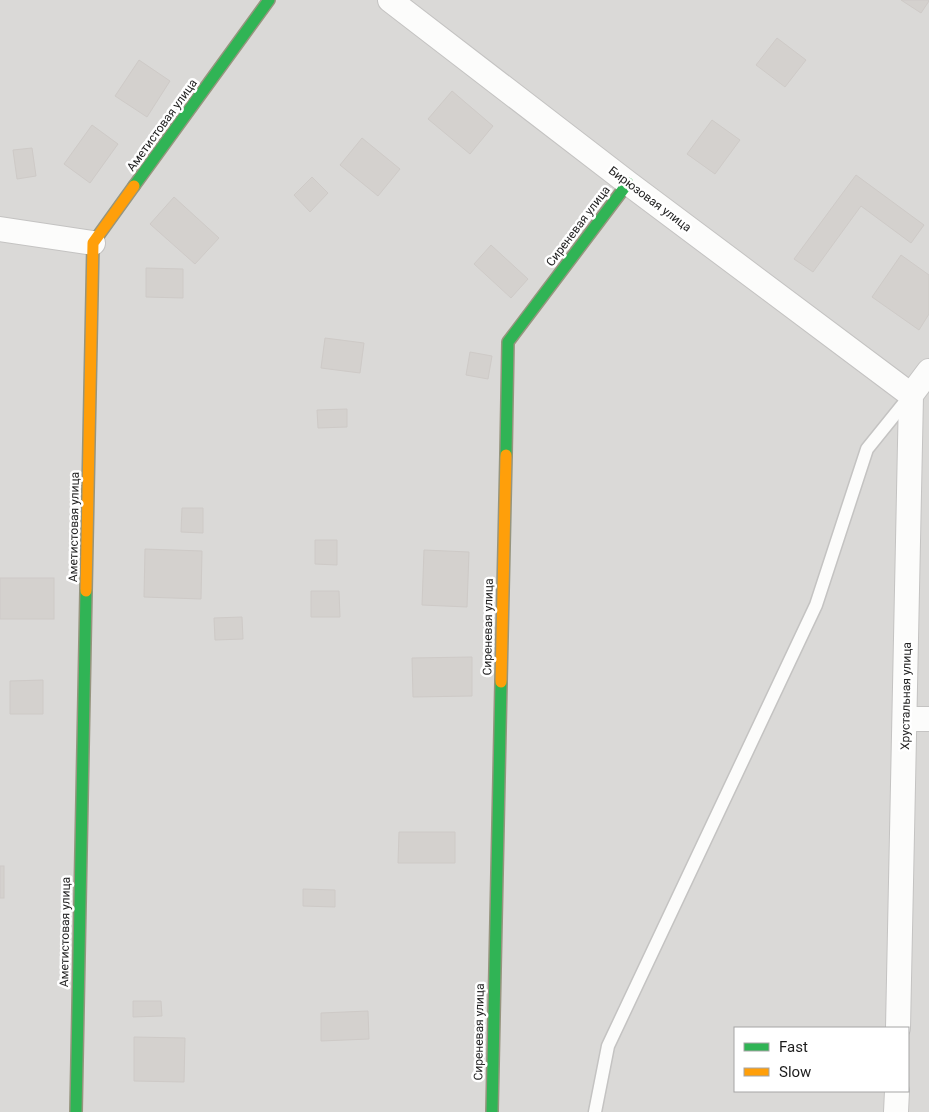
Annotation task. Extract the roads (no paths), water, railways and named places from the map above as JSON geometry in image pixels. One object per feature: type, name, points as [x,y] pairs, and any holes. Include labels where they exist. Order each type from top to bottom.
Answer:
[{"type":"street","name":"Аметистовая улица","points":[[76,1112],[93,243],[269,0]]},
{"type":"street","name":"Бирюзовая улица","points":[[390,0],[628,183],[911,395]]},
{"type":"street","name":"Сиреневая улица","points":[[492,1112],[508,342],[628,183]]},
{"type":"street","points":[[0,228],[93,243]]},
{"type":"street","points":[[911,395],[929,371]]},
{"type":"street","name":"Хрустальная улица","points":[[898,1027],[911,395]]},
{"type":"street","points":[[905,719],[929,720]]},
{"type":"street","points":[[896,1112],[897,1092]]},
{"type":"lane","points":[[595,1112],[608,1046],[816,605],[867,450],[911,395]]}]
